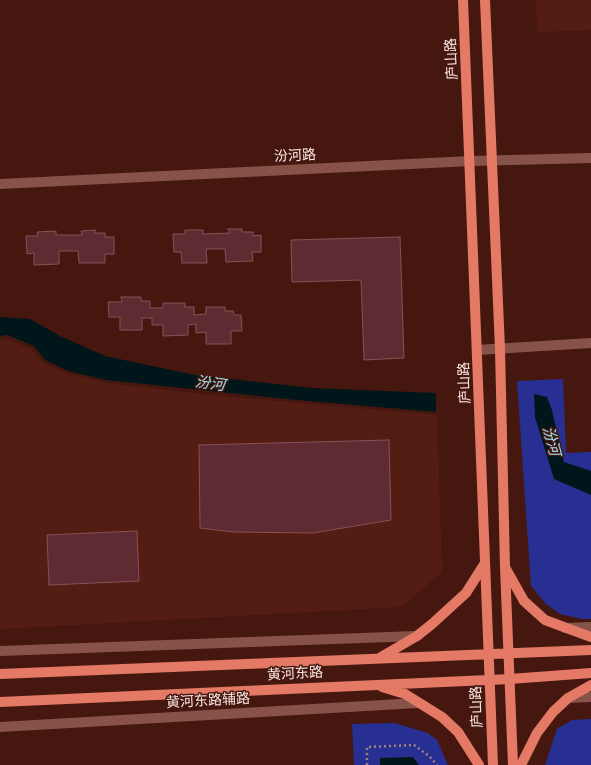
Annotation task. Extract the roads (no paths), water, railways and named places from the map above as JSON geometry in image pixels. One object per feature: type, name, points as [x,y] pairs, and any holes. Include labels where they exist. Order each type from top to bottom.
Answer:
[{"type":"main road","name":"庐山路","points":[[463,0],[471,161],[493,765]]},
{"type":"main road","points":[[485,0],[500,349],[504,567],[513,765]]},
{"type":"main road","points":[[380,658],[417,636],[432,624],[466,593],[485,563]]},
{"type":"main road","points":[[504,567],[524,601],[544,620],[591,637]]},
{"type":"main road","name":"黄河东路","points":[[0,674],[591,650]]},
{"type":"main road","name":"黄河东路","points":[[0,702],[490,680],[591,674]]},
{"type":"main road","points":[[376,685],[404,694],[442,717],[458,732],[479,765]]},
{"type":"main road","points":[[521,765],[537,733],[553,712],[568,698],[591,685]]},
{"type":"street","name":"汾河路","points":[[0,184],[471,161],[591,158]]},
{"type":"street","points":[[477,350],[591,343]]},
{"type":"street","points":[[565,628],[591,627]]},
{"type":"street","points":[[0,651],[417,636]]},
{"type":"street","points":[[568,698],[591,697]]},
{"type":"street","name":"黄河东路辅路","points":[[0,727],[418,702]]},
{"type":"water","name":"汾河","points":[[0,317],[30,319],[60,336],[105,356],[195,375],[312,388],[436,393],[436,412],[296,400],[106,380],[68,371],[45,360],[34,346],[7,335],[0,336]]},
{"type":"water","name":"汾河","points":[[534,394],[547,397],[552,410],[564,462],[591,471],[591,495],[554,479],[535,417]]},
{"type":"water","points":[[413,757],[419,765],[380,765],[380,758]]}]
